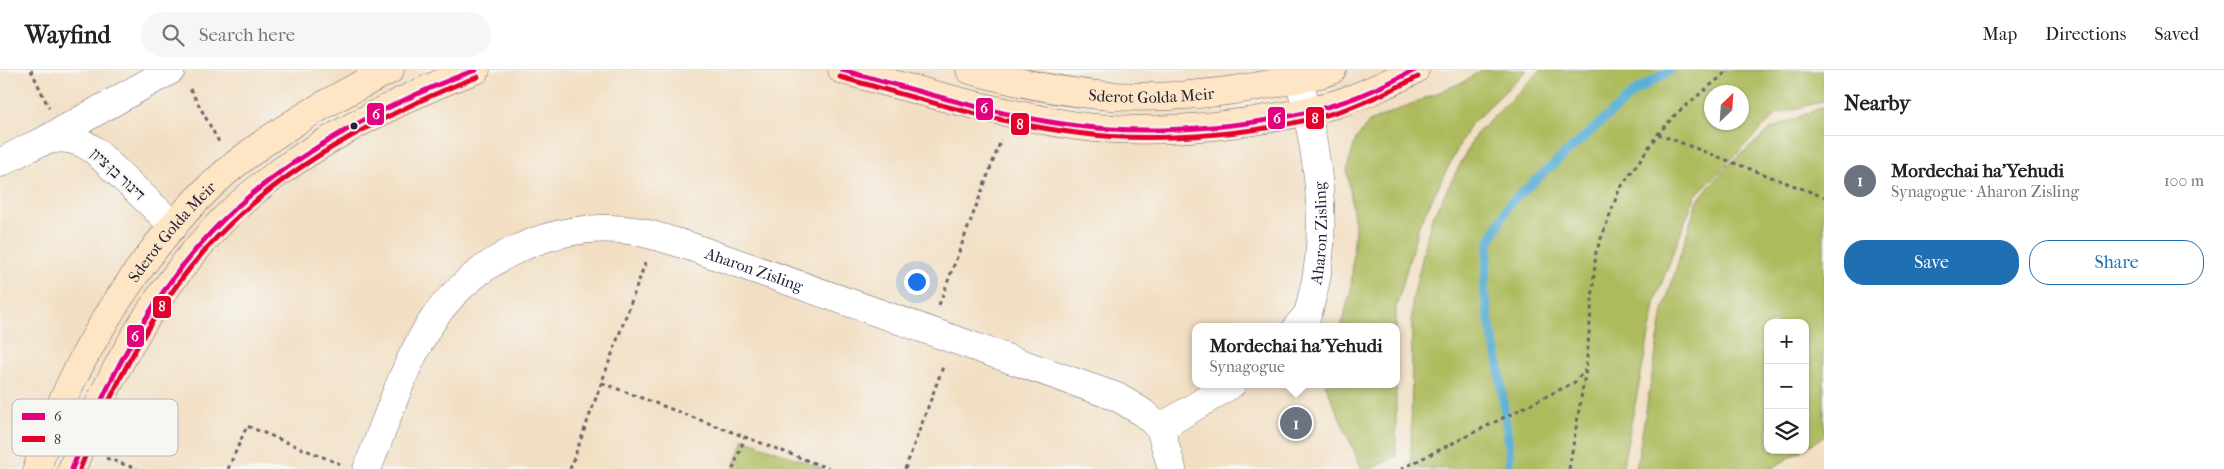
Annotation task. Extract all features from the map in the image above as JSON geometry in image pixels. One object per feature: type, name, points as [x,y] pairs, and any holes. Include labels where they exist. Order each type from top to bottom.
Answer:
[{"type":"street","name":"Sderot Golda Meir","points":[[65,399],[78,370],[108,316],[138,271],[189,208],[249,153],[304,116],[390,70]]},
{"type":"street","name":"Sderot Golda Meir","points":[[102,399],[136,334],[171,283],[208,237],[237,208],[270,179],[329,140],[411,97],[453,77],[476,70]]},
{"type":"street","name":"Sderot Golda Meir","points":[[842,70],[974,106],[1011,113],[1096,128],[1154,129],[1219,125],[1271,118],[1337,104],[1415,70]]},
{"type":"street","name":"Sderot Golda Meir","points":[[970,70],[1046,87],[1098,95],[1216,92],[1300,78],[1332,70]]},
{"type":"street","points":[[49,126],[180,78]]},
{"type":"street","name":"Aharon Zisling","points":[[1300,78],[1307,110],[1318,186],[1322,233],[1316,279],[1307,314],[1300,323]]},
{"type":"street","name":"דינור בן-ציון","points":[[0,163],[49,126],[68,138],[83,142],[94,150],[174,226]]},
{"type":"street","name":"Aharon Zisling","points":[[355,467],[413,355],[442,307],[468,281],[494,260],[518,248],[560,235],[597,230],[636,231],[683,244],[1117,397],[1142,412],[1160,428]]},
{"type":"street","points":[[1172,469],[1160,428],[1225,388]]},
{"type":"street","name":"Sderot Golda Meir","points":[[38,469],[43,456]]},
{"type":"street","name":"Sderot Golda Meir","points":[[72,469],[77,456]]},
{"type":"path","points":[[31,70],[49,126]]},
{"type":"path","points":[[1569,469],[1586,369],[1596,252],[1620,190],[1658,134],[1677,113],[1729,70]]},
{"type":"path","points":[[180,78],[232,167]]},
{"type":"path","points":[[905,469],[941,335],[1011,113]]},
{"type":"path","points":[[1658,134],[1824,197]]},
{"type":"path","points":[[570,469],[654,237]]},
{"type":"path","points":[[1402,469],[1574,382],[1586,369]]},
{"type":"path","points":[[602,383],[830,469]]},
{"type":"path","points":[[228,469],[247,426],[355,467]]},
{"type":"path","points":[[733,469],[745,437]]},
{"type":"green space","points":[[1481,70],[1527,70],[1469,126],[1419,225],[1396,308],[1396,323],[1342,323],[1351,289],[1355,226],[1347,169],[1356,139],[1369,122],[1465,81]]},
{"type":"green space","points":[[1541,70],[1824,70],[1824,101],[1777,114],[1695,196],[1657,295],[1622,469],[1411,469],[1412,302],[1431,220],[1476,134]]},
{"type":"green space","points":[[1824,106],[1824,437],[1809,446],[1809,319],[1764,319],[1764,454],[1795,454],[1771,469],[1636,469],[1663,311],[1697,201],[1724,169],[1771,129]]},
{"type":"green space","points":[[1327,388],[1396,388],[1396,457],[1371,469],[1362,469]]},
{"type":"green space","points":[[744,439],[824,469],[733,469]]},
{"type":"waterway","points":[[1509,469],[1510,455],[1498,359],[1484,290],[1489,243],[1509,204],[1637,90],[1671,70]]},
{"type":"transit line","name":"6","points":[[102,399],[140,328],[161,295],[210,233],[238,206],[284,170],[349,128],[434,86],[476,70]]},
{"type":"transit line","name":"6","points":[[842,70],[1017,116],[1077,126],[1142,130],[1213,127],[1248,123],[1316,110],[1355,98],[1415,70]]},
{"type":"transit line","name":"8","points":[[110,399],[146,331],[167,298],[215,239],[243,212],[287,176],[351,136],[409,106],[478,77]]},
{"type":"transit line","name":"8","points":[[840,77],[957,109],[1046,129],[1108,136],[1142,137],[1177,137],[1250,130],[1319,117],[1349,108],[1418,77]]},
{"type":"transit line","name":"6","points":[[72,469],[77,456]]},
{"type":"transit line","name":"8","points":[[80,469],[85,456]]},
{"type":"place","name":"Mordechai ha'Yehudi","points":[[1296,423]]}]
